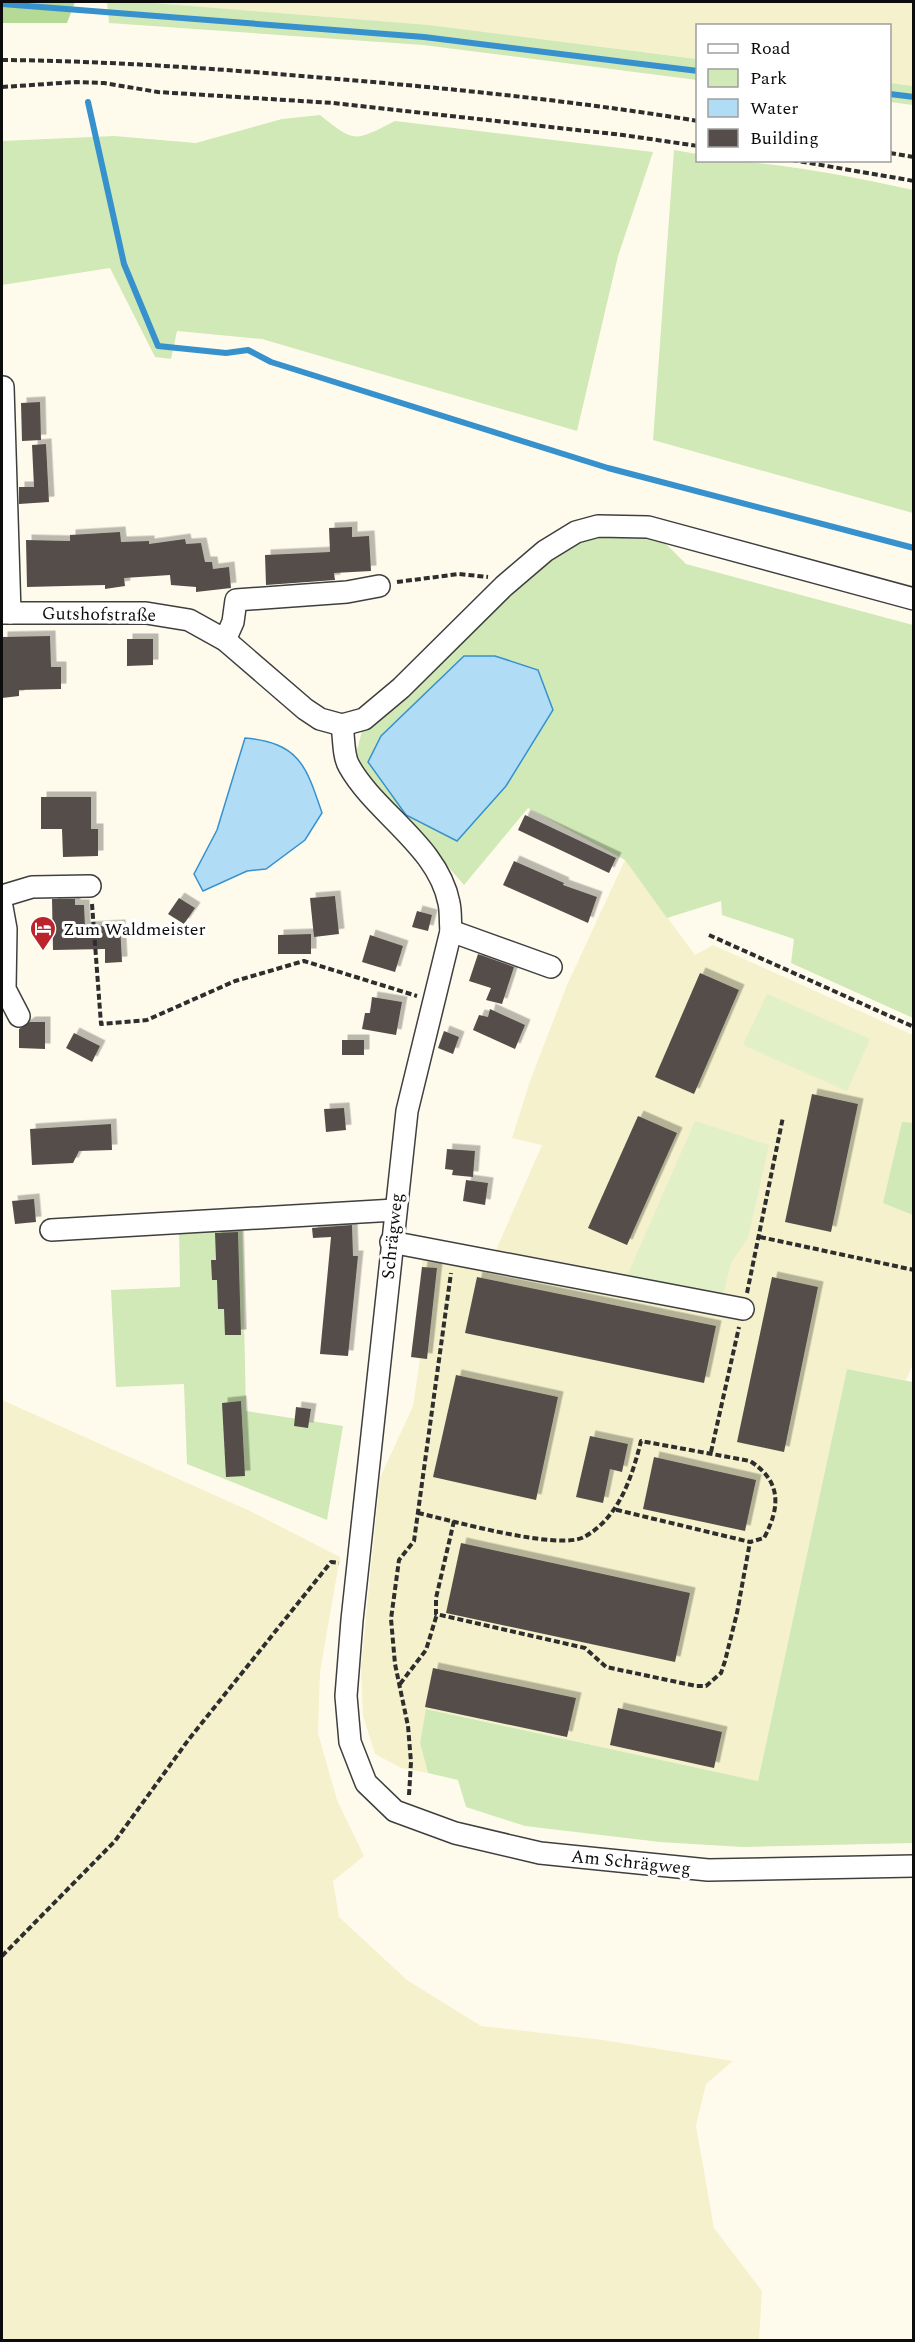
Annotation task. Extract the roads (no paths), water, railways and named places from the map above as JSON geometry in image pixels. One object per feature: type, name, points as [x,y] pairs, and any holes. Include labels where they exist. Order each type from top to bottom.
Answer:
[{"type":"street","points":[[3,387],[6,613]]},
{"type":"street","points":[[342,725],[364,719],[401,688],[504,586],[544,551],[576,532],[616,525],[648,527],[914,598]]},
{"type":"street","points":[[225,640],[233,622],[236,600],[347,592],[379,586]]},
{"type":"street","name":"Gutshofstraße","points":[[6,613],[146,613],[189,620],[225,640],[305,709],[320,719],[342,725]]},
{"type":"street","name":"Schrägweg","points":[[342,725],[347,764],[368,792],[411,837],[436,871],[449,902],[451,931],[407,1111],[357,1564],[346,1696],[350,1742],[366,1784]]},
{"type":"street","points":[[2,896],[32,887],[90,886]]},
{"type":"street","points":[[2,907],[6,929],[5,989],[19,1016]]},
{"type":"street","points":[[451,931],[551,967]]},
{"type":"street","points":[[51,1230],[395,1210]]},
{"type":"street","points":[[392,1242],[743,1309]]},
{"type":"street","name":"Am Schrägweg","points":[[366,1784],[395,1811],[455,1833],[540,1853],[708,1870],[914,1866]]},
{"type":"water","points":[[464,656],[495,656],[538,670],[553,710],[506,786],[457,841],[406,815],[368,762],[381,736]]},
{"type":"water","points":[[245,738],[278,745],[298,759],[311,782],[322,813],[305,840],[266,869],[247,871],[203,891],[194,874],[217,830]]},
{"type":"waterway","points":[[2,4],[424,37],[696,71]]},
{"type":"waterway","points":[[891,94],[914,97]]},
{"type":"waterway","points":[[88,102],[124,264],[158,346],[226,353],[248,350],[271,362],[608,468],[914,548]]},
{"type":"place","name":"Zum Waldmeister","points":[[43,952]]}]
